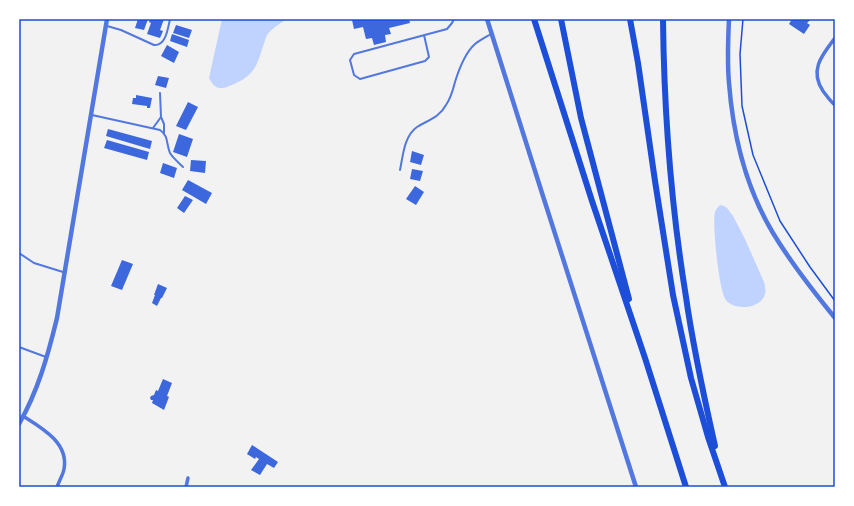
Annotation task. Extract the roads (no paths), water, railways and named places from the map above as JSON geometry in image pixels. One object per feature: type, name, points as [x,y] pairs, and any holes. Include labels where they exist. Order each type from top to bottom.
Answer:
[{"type":"highway","points":[[534,19],[686,487]]},
{"type":"highway","points":[[562,19],[581,118],[645,358]]},
{"type":"highway","points":[[630,19],[674,295],[691,378],[725,487]]},
{"type":"highway","points":[[663,19],[668,143],[681,265],[689,321],[702,392],[722,477]]},
{"type":"street","points":[[19,424],[37,387],[47,357],[57,318],[106,19]]},
{"type":"street","points":[[488,19],[636,487]]},
{"type":"street","points":[[729,19],[728,62],[731,103],[739,148],[750,184],[764,216],[781,247],[805,281],[835,318]]},
{"type":"street","points":[[835,38],[821,58],[816,70],[818,84],[830,101],[835,105]]},
{"type":"street","points":[[24,416],[41,427],[58,443],[62,452],[64,470],[57,487]]},
{"type":"street","points":[[186,487],[188,478]]},
{"type":"lane","points":[[105,26],[121,30],[154,45],[158,45],[161,44],[166,36],[170,19]]},
{"type":"lane","points":[[424,35],[429,57],[425,61],[360,79],[354,75],[350,60],[354,54],[446,28],[454,19]]},
{"type":"lane","points":[[400,170],[406,143],[409,137],[417,127],[435,117],[443,110],[447,104],[458,72],[468,52],[475,44],[492,33]]},
{"type":"lane","points":[[160,93],[161,117],[164,124],[164,133]]},
{"type":"lane","points":[[91,115],[160,130],[167,138],[170,153],[183,167]]},
{"type":"lane","points":[[153,128],[161,117]]},
{"type":"lane","points":[[19,253],[34,263],[64,273]]},
{"type":"lane","points":[[19,347],[47,357]]},
{"type":"water","points":[[222,19],[286,19],[267,35],[257,63],[251,73],[242,80],[229,86],[219,88],[213,84],[209,78]]},
{"type":"water","points":[[720,205],[727,208],[733,216],[764,282],[765,294],[763,299],[758,303],[747,307],[730,304],[723,294],[714,229],[715,212]]}]
